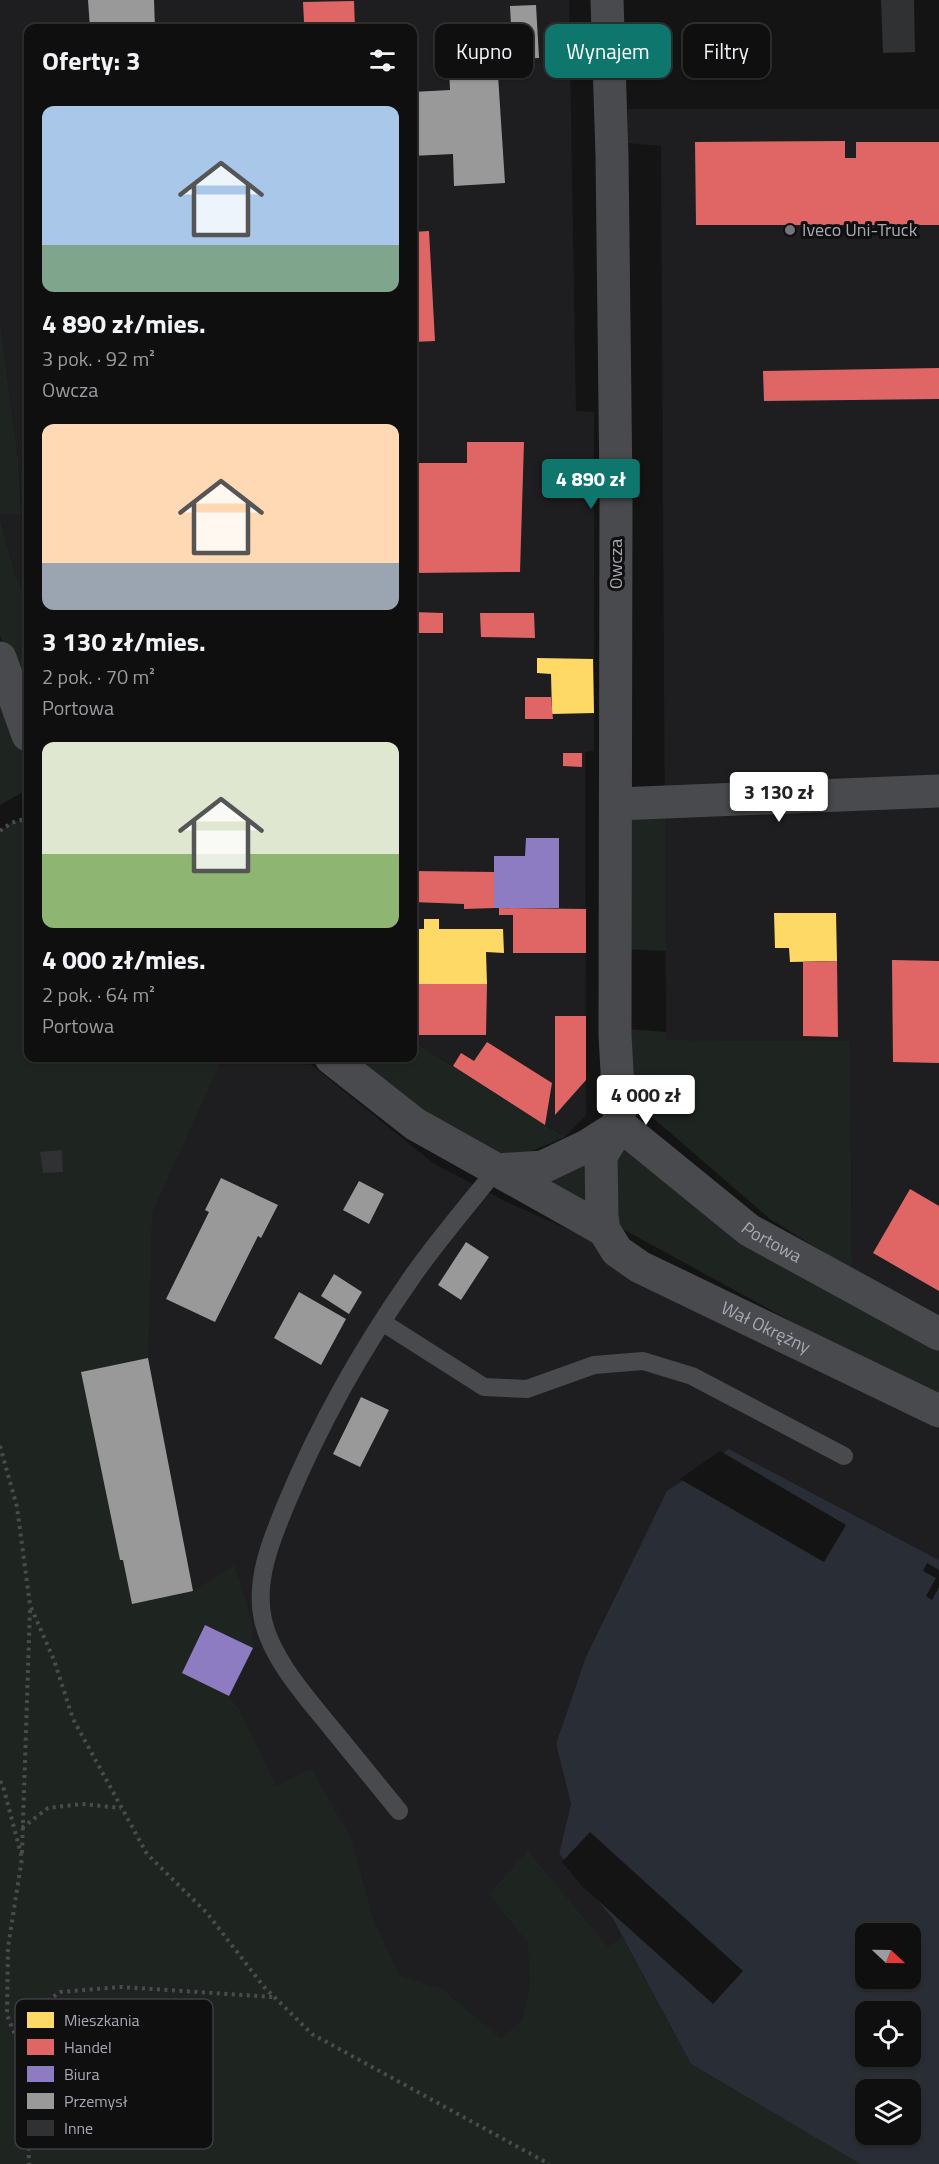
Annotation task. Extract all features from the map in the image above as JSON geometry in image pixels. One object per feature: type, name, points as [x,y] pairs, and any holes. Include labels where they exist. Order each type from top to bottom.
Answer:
[{"type":"street","name":"Owcza","points":[[607,0],[612,156],[615,391],[615,1020],[620,1125]]},
{"type":"street","points":[[0,658],[24,724]]},
{"type":"street","points":[[616,804],[939,791]]},
{"type":"street","name":"Wał Okrężny","points":[[336,1062],[415,1124],[604,1230],[617,1251],[640,1267],[939,1411]]},
{"type":"street","points":[[496,1170],[543,1167],[587,1146],[620,1125]]},
{"type":"street","points":[[604,1230],[601,1156],[620,1125]]},
{"type":"street","name":"Portowa","points":[[620,1125],[748,1230],[939,1334]]},
{"type":"lane","points":[[399,1811],[297,1685],[271,1642],[263,1620],[261,1595],[272,1540],[304,1462],[333,1406],[382,1322],[413,1276],[496,1170]]},
{"type":"lane","points":[[382,1322],[484,1387],[527,1389],[594,1365],[643,1361],[692,1376],[844,1456]]},
{"type":"path","points":[[0,831],[11,823],[24,819]]},
{"type":"path","points":[[0,1446],[17,1507],[30,1605],[21,1858],[8,1947],[7,2015],[15,2035]]},
{"type":"path","points":[[30,1605],[54,1660],[73,1719],[147,1854],[207,1913],[273,1997],[312,2034],[549,2164]]},
{"type":"path","points":[[0,1781],[21,1858]]},
{"type":"path","points":[[22,1828],[48,1808],[82,1804],[122,1808]]},
{"type":"path","points":[[50,1999],[60,1992],[121,1987],[273,1997]]},
{"type":"path","points":[[28,2149],[28,2164]]},
{"type":"shaded area","points":[[0,0],[569,0],[569,24],[545,24],[545,78],[570,78],[576,411],[594,412],[594,751],[585,752],[586,1115],[565,1137],[417,1044],[417,24],[24,24],[24,593],[15,574],[0,519],[0,514],[21,514],[18,459],[0,322]]},
{"type":"shaded area","points":[[628,109],[939,109],[939,1319],[852,1270],[850,1041],[666,1040],[661,146],[627,143]]},
{"type":"shaded area","points":[[0,322],[18,459],[21,514],[0,514]]},
{"type":"shaded area","points":[[0,519],[15,574],[24,593],[24,688],[0,636]]},
{"type":"shaded area","points":[[0,707],[24,753],[24,792],[0,805]]},
{"type":"shaded area","points":[[665,806],[666,951],[623,949],[628,807]]},
{"type":"shaded area","points":[[24,819],[24,1062],[222,1062],[152,1213],[148,1358],[81,1372],[120,1560],[123,1560],[132,1603],[193,1591],[234,1565],[252,1622],[253,1648],[205,1625],[182,1673],[229,1696],[240,1711],[276,1786],[311,1769],[351,1838],[373,1918],[399,1975],[442,1989],[501,2039],[522,2020],[530,1986],[528,1943],[489,1894],[528,1851],[608,1947],[622,1937],[691,2064],[860,2164],[0,2164],[0,831],[11,823]]},
{"type":"shaded area","points":[[627,1029],[666,1032],[667,1040],[850,1041],[852,1270],[770,1219],[624,1093]]},
{"type":"shaded area","points":[[417,1044],[565,1137],[505,1162],[345,1062],[417,1062]]},
{"type":"shaded area","points":[[222,1062],[308,1062],[433,1163],[507,1202],[617,1251],[939,1426],[939,1560],[729,1449],[556,1744],[571,1804],[559,1854],[613,1919],[691,2064],[428,2053],[0,1398]]},
{"type":"shaded area","points":[[620,1125],[749,1230],[939,1334],[939,1402],[621,1228],[614,1214],[606,1174]]},
{"type":"shaded area","points":[[587,1153],[592,1208],[551,1187],[550,1178]]},
{"type":"shaded area","points":[[729,1449],[939,1560],[939,2164],[860,2164],[691,2064],[613,1919],[559,1854],[571,1804],[556,1744],[586,1657],[667,1491]]},
{"type":"pier","points":[[720,1451],[846,1525],[824,1562],[680,1479]]},
{"type":"pier","points":[[927,1563],[939,1570],[939,1587],[932,1600],[926,1596],[936,1578],[923,1571]]},
{"type":"pier","points":[[590,1832],[743,1971],[713,2004],[582,1886],[562,1862]]},
{"type":"building: Mieszkania","points":[[537,658],[593,659],[594,713],[552,714],[551,674],[537,673]]},
{"type":"building: Mieszkania","points":[[774,913],[836,913],[837,961],[790,962],[789,948],[775,948]]},
{"type":"building: Mieszkania","points":[[424,919],[439,919],[439,929],[503,929],[504,953],[486,952],[487,984],[417,984],[417,929],[424,929]]},
{"type":"building: Handel","points":[[354,1],[355,24],[285,24],[304,22],[303,2]]},
{"type":"building: Handel","points":[[845,141],[845,158],[856,158],[856,142],[939,142],[939,225],[696,225],[695,142]]},
{"type":"building: Handel","points":[[429,231],[435,341],[417,342],[417,232]]},
{"type":"building: Handel","points":[[939,368],[939,399],[764,401],[763,371]]},
{"type":"building: Handel","points":[[467,442],[524,442],[520,572],[417,573],[417,463],[467,463]]},
{"type":"building: Handel","points":[[417,612],[443,613],[443,633],[417,633]]},
{"type":"building: Handel","points":[[480,613],[534,613],[535,638],[481,637]]},
{"type":"building: Handel","points":[[525,697],[551,697],[553,719],[525,719]]},
{"type":"building: Handel","points":[[563,753],[582,753],[582,767],[563,766]]},
{"type":"building: Handel","points":[[417,871],[494,872],[494,908],[464,909],[464,904],[417,902]]},
{"type":"building: Handel","points":[[499,908],[586,909],[586,953],[513,953],[513,915],[499,915]]},
{"type":"building: Handel","points":[[892,960],[939,961],[939,1063],[893,1062]]},
{"type":"building: Handel","points":[[837,961],[838,1037],[803,1036],[803,962]]},
{"type":"building: Handel","points":[[417,984],[487,984],[486,1035],[417,1035]]},
{"type":"building: Handel","points":[[555,1016],[586,1016],[586,1080],[555,1115]]},
{"type":"building: Handel","points":[[487,1042],[552,1083],[545,1125],[453,1066],[461,1053],[474,1061]]},
{"type":"building: Handel","points":[[910,1189],[939,1206],[939,1291],[873,1253]]},
{"type":"building: Biura","points":[[526,838],[559,838],[559,908],[494,908],[494,856],[525,856]]},
{"type":"building: Biura","points":[[205,1625],[253,1648],[229,1696],[182,1673]]},
{"type":"building: Przemysł","points":[[88,0],[154,0],[155,24],[90,24]]},
{"type":"building: Przemysł","points":[[536,5],[539,58],[533,58],[533,24],[511,24],[510,6]]},
{"type":"building: Przemysł","points":[[449,78],[498,78],[505,183],[454,186],[453,154],[417,156],[417,92],[450,90]]},
{"type":"building: Przemysł","points":[[221,1178],[278,1205],[261,1238],[258,1236],[215,1322],[166,1299],[209,1212],[205,1210]]},
{"type":"building: Przemysł","points":[[359,1181],[384,1194],[369,1224],[343,1210]]},
{"type":"building: Przemysł","points":[[466,1242],[489,1257],[461,1300],[438,1285]]},
{"type":"building: Przemysł","points":[[334,1274],[362,1292],[349,1314],[321,1296]]},
{"type":"building: Przemysł","points":[[299,1292],[346,1319],[321,1365],[274,1338]]},
{"type":"building: Przemysł","points":[[148,1358],[193,1591],[132,1604],[123,1560],[120,1560],[81,1372]]},
{"type":"building: Przemysł","points":[[361,1397],[389,1410],[360,1467],[333,1454]]},
{"type":"building: Inne","points":[[881,0],[914,0],[915,52],[883,53]]},
{"type":"building: Inne","points":[[62,1150],[63,1172],[43,1173],[40,1152]]},
{"type":"place","name":"Iveco Uni-Truck","points":[[790,230]]}]
